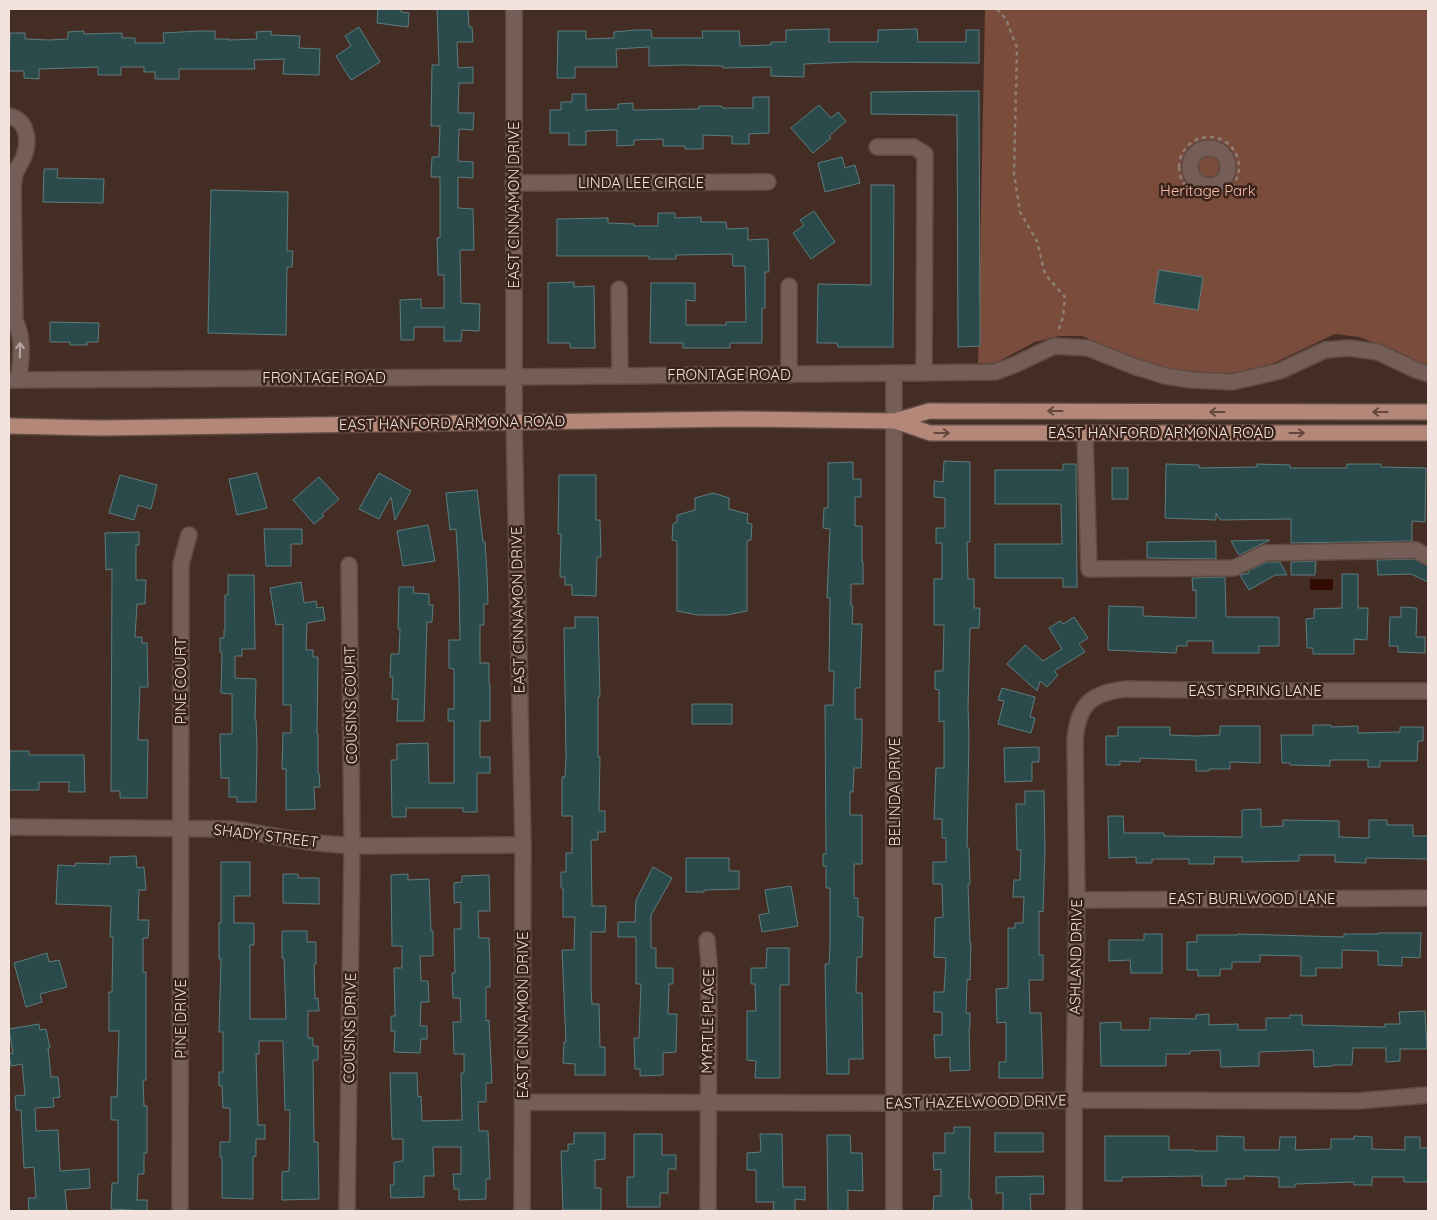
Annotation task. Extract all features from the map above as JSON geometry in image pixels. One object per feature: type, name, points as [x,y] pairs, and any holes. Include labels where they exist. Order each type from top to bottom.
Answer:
[{"type":"main road","name":"EAST HANFORD ARMONA ROAD","points":[[9,426],[193,428],[738,419],[895,421],[929,411],[1428,412]]},
{"type":"main road","name":"EAST HANFORD ARMONA ROAD","points":[[895,421],[930,433],[1428,432]]},
{"type":"street","name":"EAST CINNAMON DRIVE","points":[[514,9],[514,422],[523,845],[522,1211]]},
{"type":"street","points":[[9,116],[20,121],[24,126],[26,137],[26,148],[15,174],[13,186],[12,326],[19,328],[21,343],[14,380]]},
{"type":"street","points":[[877,147],[914,147],[925,154],[924,373]]},
{"type":"street","name":"LINDA LEE CIRCLE","points":[[513,183],[768,182]]},
{"type":"street","points":[[788,375],[789,286]]},
{"type":"street","points":[[619,289],[620,376]]},
{"type":"street","name":"FRONTAGE ROAD","points":[[14,380],[995,372],[1054,346],[1088,348],[1133,366],[1165,376],[1192,380],[1232,382],[1280,371],[1325,350],[1349,348],[1378,352],[1428,374]]},
{"type":"street","name":"BELINDA DRIVE","points":[[894,374],[894,1211]]},
{"type":"street","points":[[9,417],[9,426]]},
{"type":"street","points":[[1085,434],[1089,569],[1234,568],[1265,554],[1416,550],[1428,557]]},
{"type":"street","name":"PINE COURT","points":[[181,828],[181,564],[189,535]]},
{"type":"street","name":"COUSINS COURT","points":[[349,565],[352,846]]},
{"type":"street","name":"EAST SPRING LANE","points":[[1087,705],[1100,694],[1109,690],[1127,689],[1255,692],[1428,691]]},
{"type":"street","name":"ASHLAND DRIVE","points":[[1074,1211],[1075,740],[1080,716],[1087,705]]},
{"type":"street","name":"SHADY STREET","points":[[9,827],[233,829],[308,842],[352,846],[523,845]]},
{"type":"street","name":"PINE DRIVE","points":[[180,1211],[181,828]]},
{"type":"street","name":"COUSINS DRIVE","points":[[347,1211],[352,846]]},
{"type":"street","name":"EAST BURLWOOD LANE","points":[[1076,900],[1428,898]]},
{"type":"street","name":"MYRTLE PLACE","points":[[707,940],[709,963],[708,1211]]},
{"type":"street","name":"EAST HAZELWOOD DRIVE","points":[[523,1102],[1357,1101],[1428,1095]]},
{"type":"path","points":[[997,9],[1006,19],[1017,48],[1014,174],[1020,212],[1037,241],[1045,274],[1065,297],[1063,317],[1054,346]]},
{"type":"path","points":[[1200,137],[1217,137],[1231,146],[1236,152],[1240,170],[1229,190],[1223,194],[1215,196],[1198,195],[1191,191],[1181,179],[1179,162],[1182,154],[1192,141],[1200,137]]},
{"type":"green space","name":"Heritage Park","points":[[985,9],[1428,9],[1428,364],[1419,363],[1397,351],[1359,337],[1335,334],[1261,369],[1217,375],[1193,374],[1165,369],[1082,336],[1059,336],[1035,342],[995,363],[978,363]]},
{"type":"shaded area","points":[[1310,579],[1333,579],[1333,590],[1310,590]]},
{"type":"building","points":[[378,9],[401,9],[401,12],[409,13],[408,27],[377,23]]},
{"type":"building","points":[[437,9],[468,9],[469,27],[472,27],[473,42],[457,42],[458,68],[473,67],[473,83],[459,83],[458,113],[474,113],[473,130],[459,129],[458,161],[473,162],[473,178],[458,177],[458,208],[473,209],[474,250],[460,250],[461,303],[480,304],[479,331],[462,330],[461,341],[444,341],[444,327],[414,327],[414,340],[401,340],[400,300],[421,299],[421,308],[444,308],[444,275],[438,275],[437,238],[440,238],[440,177],[431,177],[432,157],[439,157],[440,126],[431,126],[432,65],[439,65]]},
{"type":"building","points":[[359,27],[380,62],[351,80],[336,56],[351,46],[345,36]]},
{"type":"building","points":[[829,29],[829,42],[878,42],[878,30],[917,29],[918,42],[966,42],[966,30],[979,30],[979,63],[850,62],[804,64],[804,77],[771,76],[771,67],[649,66],[649,47],[616,49],[617,67],[575,67],[575,78],[557,78],[558,31],[586,31],[586,39],[614,38],[614,32],[636,30],[651,30],[652,38],[703,38],[702,31],[739,31],[740,46],[771,45],[771,42],[786,42],[786,30]]},
{"type":"building","points":[[84,31],[84,34],[122,33],[122,38],[135,38],[135,43],[164,43],[163,33],[199,31],[215,31],[215,39],[229,40],[257,39],[256,32],[271,31],[271,35],[300,36],[299,48],[320,49],[319,75],[283,74],[284,59],[254,60],[255,69],[179,69],[179,79],[155,79],[155,72],[144,72],[144,67],[121,67],[121,75],[98,75],[98,67],[39,69],[39,79],[24,78],[24,71],[9,71],[10,33],[25,33],[25,39],[49,40],[68,39],[68,32]]},
{"type":"building","points":[[979,91],[980,346],[958,347],[957,115],[871,114],[871,92]]},
{"type":"building","points":[[572,94],[586,94],[586,110],[618,109],[618,104],[633,103],[633,110],[699,109],[699,106],[753,108],[753,97],[769,97],[769,133],[749,134],[749,144],[732,144],[732,136],[703,135],[703,149],[685,149],[685,146],[663,146],[663,139],[634,140],[634,145],[617,146],[617,130],[586,131],[586,145],[569,145],[569,133],[550,133],[550,110],[561,110],[561,102],[572,102]]},
{"type":"building","points":[[819,105],[831,118],[838,112],[846,121],[829,136],[831,138],[813,153],[791,128]]},
{"type":"building","points":[[842,157],[845,168],[855,165],[860,183],[825,192],[818,163]]},
{"type":"building","points":[[44,169],[58,169],[57,178],[104,179],[103,203],[43,202]]},
{"type":"building","points":[[871,185],[894,185],[893,347],[838,347],[837,343],[817,343],[818,284],[871,285]]},
{"type":"building","points":[[211,190],[288,192],[287,251],[293,251],[292,267],[287,267],[286,335],[208,333]]},
{"type":"building","points":[[814,211],[835,242],[811,259],[793,233],[804,225],[800,220]]},
{"type":"building","points":[[658,213],[675,213],[675,218],[701,217],[701,222],[726,222],[727,229],[748,228],[748,240],[768,239],[769,272],[765,272],[765,308],[762,308],[762,343],[730,343],[730,348],[683,348],[683,343],[650,343],[651,283],[695,283],[695,301],[686,300],[686,325],[726,325],[726,322],[746,322],[745,266],[733,266],[732,254],[676,255],[676,259],[649,259],[649,256],[557,256],[557,219],[608,218],[608,223],[658,226]]},
{"type":"building","points":[[1159,270],[1203,277],[1198,310],[1154,303]]},
{"type":"building","points":[[574,282],[574,287],[594,286],[595,348],[570,348],[570,343],[548,343],[548,283]]},
{"type":"building","points":[[50,322],[99,323],[98,342],[87,342],[87,345],[70,345],[70,342],[50,342]]},
{"type":"building","points":[[944,461],[970,462],[970,542],[967,542],[968,579],[974,579],[974,608],[980,608],[979,628],[970,628],[968,708],[967,848],[969,848],[970,884],[968,884],[971,943],[970,980],[967,979],[966,1013],[970,1013],[970,1070],[950,1071],[950,1057],[935,1058],[934,1035],[942,1035],[942,1012],[934,1012],[934,992],[944,992],[946,958],[934,957],[935,918],[943,917],[942,884],[933,884],[933,862],[946,862],[946,838],[942,838],[942,819],[934,819],[936,768],[944,768],[944,721],[939,722],[939,690],[935,689],[935,671],[943,671],[944,625],[934,625],[934,579],[942,579],[942,543],[936,543],[936,528],[945,528],[945,498],[934,497],[934,481],[943,482]]},
{"type":"building","points":[[853,462],[853,479],[861,479],[861,497],[855,497],[855,526],[862,526],[863,584],[851,584],[851,606],[853,606],[852,624],[862,624],[860,688],[855,688],[855,719],[862,719],[862,739],[861,768],[854,768],[853,792],[850,792],[850,815],[862,815],[862,864],[854,864],[854,898],[858,898],[858,917],[863,917],[862,957],[857,957],[856,993],[862,993],[863,1059],[849,1059],[849,1074],[827,1074],[825,964],[829,964],[830,888],[826,888],[826,866],[823,866],[823,854],[826,854],[825,705],[833,705],[834,671],[829,671],[830,598],[827,598],[830,529],[823,528],[824,508],[828,508],[828,463]]},
{"type":"building","points":[[1063,464],[1076,464],[1077,587],[1063,587],[1063,578],[995,578],[995,544],[1062,544],[1061,504],[995,504],[995,470],[1063,470]]},
{"type":"building","points":[[1166,464],[1199,465],[1199,468],[1257,467],[1257,464],[1290,465],[1290,468],[1347,468],[1347,464],[1381,464],[1381,467],[1426,468],[1425,522],[1412,521],[1412,541],[1291,543],[1291,519],[1220,520],[1216,513],[1216,520],[1165,518]]},
{"type":"building","points":[[1112,468],[1128,468],[1128,499],[1112,499]]},
{"type":"building","points":[[257,473],[267,508],[237,515],[229,479]]},
{"type":"building","points":[[379,473],[411,491],[395,520],[391,497],[379,519],[359,509]]},
{"type":"building","points":[[120,475],[157,485],[151,509],[138,505],[134,520],[109,513]]},
{"type":"building","points":[[559,475],[596,475],[596,520],[600,520],[601,557],[597,557],[596,596],[572,595],[572,585],[565,585],[565,577],[560,577],[561,534],[558,534]]},
{"type":"building","points":[[319,477],[339,499],[314,524],[293,500]]},
{"type":"building","points":[[477,490],[483,542],[485,542],[488,604],[484,604],[484,625],[480,625],[480,663],[489,663],[490,685],[490,721],[480,721],[480,757],[490,757],[490,773],[477,773],[477,812],[463,812],[463,808],[406,808],[406,817],[392,817],[391,760],[397,760],[397,744],[428,743],[429,783],[454,783],[454,721],[448,721],[448,709],[454,709],[454,669],[449,668],[449,640],[460,640],[459,580],[456,529],[450,530],[446,493]]},
{"type":"building","points":[[713,493],[729,498],[729,509],[748,514],[747,523],[752,524],[751,540],[747,541],[747,611],[726,615],[698,615],[677,611],[677,541],[672,540],[673,524],[677,522],[677,515],[695,510],[695,498]]},
{"type":"building","points":[[428,525],[435,561],[403,566],[397,531]]},
{"type":"building","points":[[264,529],[302,529],[302,544],[291,544],[291,566],[266,566]]},
{"type":"building","points":[[139,532],[139,545],[136,545],[136,580],[146,580],[145,604],[137,604],[135,637],[142,637],[142,643],[147,643],[148,687],[140,687],[138,740],[148,740],[147,798],[120,798],[120,791],[111,791],[112,569],[106,570],[105,533]]},
{"type":"building","points":[[1270,540],[1239,555],[1231,541]]},
{"type":"building","points":[[1216,541],[1216,559],[1147,558],[1147,542]]},
{"type":"building","points":[[1414,559],[1428,566],[1428,582],[1411,574],[1378,575],[1377,560]]},
{"type":"building","points":[[1316,561],[1315,575],[1291,575],[1291,562]]},
{"type":"building","points":[[1267,562],[1280,562],[1287,575],[1275,575],[1249,590],[1240,575],[1249,573],[1248,571]]},
{"type":"building","points":[[1342,574],[1358,574],[1358,608],[1368,608],[1367,640],[1354,639],[1354,654],[1313,654],[1313,648],[1307,648],[1306,619],[1314,618],[1314,609],[1342,608]]},
{"type":"building","points":[[228,575],[254,575],[255,649],[242,649],[242,656],[235,656],[235,678],[256,679],[256,802],[237,802],[237,797],[229,797],[229,778],[221,778],[220,734],[232,734],[232,694],[221,693],[222,652],[220,652],[220,638],[224,638],[225,595],[228,595]]},
{"type":"building","points":[[1225,577],[1226,617],[1279,617],[1279,646],[1259,646],[1259,653],[1213,653],[1213,641],[1187,641],[1187,646],[1177,646],[1176,653],[1108,650],[1109,606],[1143,607],[1143,616],[1196,618],[1196,590],[1193,591],[1192,578]]},
{"type":"building","points":[[301,582],[304,603],[316,601],[317,608],[323,607],[325,620],[307,623],[306,650],[313,650],[313,657],[318,657],[317,734],[320,787],[314,787],[315,809],[286,810],[286,769],[282,769],[283,733],[291,733],[291,705],[283,705],[283,624],[276,625],[270,588]]},
{"type":"building","points":[[399,587],[414,587],[413,593],[429,594],[429,605],[433,605],[432,622],[427,622],[424,721],[397,721],[398,699],[392,699],[393,677],[390,677],[391,654],[399,654]]},
{"type":"building","points":[[1401,607],[1417,608],[1416,637],[1425,637],[1425,653],[1398,652],[1398,646],[1389,646],[1390,617],[1401,617]]},
{"type":"building","points":[[575,617],[598,617],[600,697],[598,697],[599,811],[605,811],[605,832],[598,832],[598,840],[591,840],[592,906],[606,906],[605,932],[591,932],[591,989],[592,1004],[599,1004],[600,1047],[605,1047],[605,1075],[575,1075],[575,1064],[563,1063],[564,1042],[566,1042],[562,950],[574,950],[575,917],[563,917],[563,888],[561,888],[561,872],[566,872],[566,853],[572,853],[572,816],[562,816],[562,777],[565,777],[566,757],[564,628],[575,628]]},
{"type":"building","points":[[1074,617],[1088,638],[1079,644],[1085,652],[1054,671],[1058,675],[1047,687],[1040,681],[1037,691],[1007,664],[1025,645],[1043,661],[1062,649],[1049,628],[1060,621],[1063,624]]},
{"type":"building","points":[[1002,688],[1035,697],[1030,717],[1035,718],[1031,733],[998,724],[1004,701],[998,700]]},
{"type":"building","points":[[692,704],[732,704],[732,724],[692,724]]},
{"type":"building","points":[[1313,725],[1331,725],[1331,727],[1358,726],[1358,733],[1400,732],[1400,727],[1423,727],[1423,741],[1418,741],[1417,761],[1380,761],[1380,767],[1368,767],[1368,760],[1330,760],[1330,766],[1282,763],[1281,735],[1313,735]]},
{"type":"building","points":[[1220,726],[1260,726],[1260,763],[1230,762],[1230,769],[1209,769],[1209,771],[1196,771],[1196,760],[1140,758],[1140,762],[1120,761],[1120,765],[1106,765],[1106,736],[1118,736],[1118,727],[1170,727],[1170,735],[1196,736],[1220,735]]},
{"type":"building","points":[[1039,747],[1039,762],[1032,762],[1032,781],[1005,782],[1004,748]]},
{"type":"building","points":[[10,751],[29,751],[29,755],[84,755],[85,792],[69,792],[69,782],[39,782],[39,790],[9,790]]},
{"type":"building","points":[[1025,791],[1044,791],[1043,912],[1039,911],[1039,955],[1043,955],[1043,980],[1029,980],[1030,1013],[1041,1013],[1043,1078],[999,1078],[999,1062],[1006,1062],[1006,1022],[997,1023],[996,989],[1008,988],[1008,928],[1015,928],[1015,923],[1023,923],[1024,897],[1013,897],[1014,880],[1020,880],[1021,850],[1017,850],[1016,804],[1025,804]]},
{"type":"building","points":[[1261,809],[1261,827],[1283,826],[1283,820],[1339,821],[1339,837],[1369,838],[1369,820],[1387,820],[1387,825],[1413,825],[1413,836],[1428,836],[1428,859],[1366,858],[1366,863],[1335,862],[1335,855],[1299,855],[1299,861],[1242,862],[1242,857],[1214,857],[1214,864],[1189,864],[1189,859],[1152,859],[1152,863],[1136,863],[1136,857],[1109,858],[1108,816],[1123,816],[1124,833],[1164,833],[1164,836],[1242,837],[1242,810]]},
{"type":"building","points":[[136,856],[137,868],[144,867],[146,890],[139,890],[138,920],[149,920],[148,938],[143,938],[143,972],[146,972],[146,1080],[143,1080],[144,1106],[147,1106],[147,1153],[144,1153],[144,1174],[138,1174],[137,1200],[147,1200],[147,1211],[111,1209],[112,1183],[118,1183],[118,1120],[111,1120],[111,1097],[117,1097],[119,1031],[109,1031],[109,992],[112,992],[113,937],[110,937],[111,906],[56,904],[58,865],[75,866],[76,863],[110,864],[110,857]]},
{"type":"building","points":[[686,858],[729,858],[729,871],[739,871],[739,889],[686,892]]},
{"type":"building","points":[[221,862],[250,862],[250,896],[234,896],[234,923],[254,923],[254,945],[250,945],[250,1019],[286,1019],[282,931],[307,931],[307,942],[316,942],[316,964],[314,964],[315,999],[318,998],[319,1011],[308,1011],[308,1038],[313,1038],[313,1046],[318,1046],[318,1060],[313,1060],[314,1142],[318,1142],[319,1199],[282,1200],[282,1172],[289,1171],[290,1110],[285,1110],[283,1041],[259,1041],[259,1054],[256,1054],[258,1125],[265,1125],[265,1139],[256,1139],[256,1156],[253,1157],[253,1199],[222,1198],[220,1142],[230,1142],[230,1108],[223,1108],[222,1086],[219,1086],[219,1072],[223,1072],[223,1032],[219,1032]]},
{"type":"building","points":[[653,867],[672,878],[651,915],[651,948],[656,948],[656,968],[673,968],[673,984],[669,984],[668,1014],[677,1014],[676,1052],[663,1053],[663,1075],[640,1076],[640,1069],[635,1069],[634,1038],[639,1038],[641,984],[636,984],[636,937],[618,937],[618,922],[635,922],[636,900]]},
{"type":"building","points":[[283,874],[298,874],[298,878],[319,878],[319,904],[283,903]]},
{"type":"building","points":[[408,874],[408,880],[429,879],[431,931],[433,931],[433,956],[420,956],[421,981],[428,981],[429,1002],[421,1002],[420,1026],[427,1026],[427,1039],[421,1039],[420,1053],[394,1052],[395,1031],[391,1031],[391,1016],[395,1016],[394,968],[402,968],[402,946],[392,946],[391,875]]},
{"type":"building","points":[[489,875],[490,911],[478,911],[479,938],[489,938],[490,962],[490,987],[486,987],[486,1021],[489,1020],[492,1083],[486,1083],[486,1102],[478,1102],[479,1131],[488,1131],[490,1179],[486,1179],[486,1199],[459,1200],[459,1189],[454,1189],[453,1174],[461,1174],[461,1147],[433,1147],[434,1176],[424,1176],[424,1197],[391,1198],[390,1185],[394,1185],[394,1162],[403,1161],[403,1139],[392,1139],[390,1073],[417,1073],[418,1097],[421,1096],[422,1121],[462,1120],[461,1073],[464,1073],[464,1054],[454,1054],[453,1022],[461,1022],[460,998],[453,998],[452,973],[455,973],[454,929],[461,929],[461,902],[454,903],[454,883],[462,882],[462,876]]},
{"type":"building","points":[[791,886],[798,926],[762,932],[759,915],[769,913],[765,890]]},
{"type":"building","points":[[1421,933],[1420,958],[1402,957],[1402,966],[1378,965],[1378,951],[1342,950],[1342,968],[1316,968],[1316,976],[1301,976],[1301,956],[1260,955],[1260,962],[1232,962],[1232,969],[1220,969],[1220,976],[1198,976],[1198,970],[1187,970],[1187,942],[1197,942],[1197,935],[1238,934],[1344,937],[1344,934]]},
{"type":"building","points":[[1144,934],[1162,934],[1162,973],[1131,973],[1130,960],[1109,961],[1109,940],[1144,940]]},
{"type":"building","points":[[767,948],[789,948],[789,985],[780,985],[780,1078],[755,1078],[756,1061],[747,1060],[747,1011],[756,1011],[755,984],[751,984],[751,968],[766,968]]},
{"type":"building","points":[[47,953],[49,962],[59,960],[67,987],[40,994],[42,1002],[26,1007],[14,963]]},
{"type":"building","points":[[1425,1011],[1427,1049],[1400,1049],[1400,1061],[1386,1062],[1386,1048],[1353,1048],[1352,1065],[1314,1067],[1313,1050],[1259,1052],[1259,1066],[1221,1067],[1220,1050],[1190,1051],[1190,1054],[1166,1054],[1166,1066],[1101,1066],[1100,1023],[1121,1022],[1121,1030],[1150,1030],[1150,1018],[1196,1019],[1196,1015],[1209,1014],[1209,1025],[1238,1024],[1238,1030],[1266,1030],[1266,1018],[1290,1018],[1290,1015],[1302,1015],[1302,1025],[1385,1027],[1385,1024],[1400,1024],[1399,1012]]},
{"type":"building","points":[[39,1024],[40,1030],[46,1029],[50,1048],[48,1048],[51,1077],[58,1077],[60,1097],[53,1098],[54,1107],[35,1108],[36,1131],[58,1130],[60,1171],[89,1169],[90,1188],[65,1190],[67,1211],[29,1211],[28,1198],[36,1198],[34,1167],[24,1168],[21,1110],[16,1110],[15,1096],[25,1095],[22,1064],[11,1066],[9,1054],[13,1053],[9,1029]]},
{"type":"building","points":[[954,1127],[970,1127],[969,1199],[971,1199],[972,1210],[933,1211],[934,1196],[941,1196],[941,1169],[934,1170],[933,1153],[945,1153],[945,1133],[954,1133]]},
{"type":"building","points":[[574,1133],[605,1133],[605,1159],[595,1160],[595,1188],[601,1188],[601,1210],[563,1210],[561,1151],[568,1151],[568,1144],[574,1144]]},
{"type":"building","points":[[995,1133],[1043,1133],[1043,1152],[995,1152]]},
{"type":"building","points":[[634,1134],[662,1134],[662,1155],[676,1155],[676,1169],[668,1169],[668,1193],[660,1193],[660,1207],[627,1207],[627,1177],[634,1177]]},
{"type":"building","points":[[760,1134],[782,1134],[783,1187],[805,1187],[805,1200],[795,1199],[795,1211],[773,1211],[774,1202],[756,1202],[756,1170],[747,1170],[747,1153],[761,1152]]},
{"type":"building","points":[[827,1135],[850,1135],[851,1153],[862,1153],[863,1191],[848,1190],[848,1211],[828,1210]]},
{"type":"building","points":[[1105,1136],[1169,1136],[1169,1150],[1194,1151],[1217,1151],[1217,1136],[1244,1137],[1244,1150],[1279,1150],[1280,1137],[1296,1137],[1295,1150],[1331,1149],[1331,1139],[1354,1139],[1354,1136],[1372,1137],[1372,1149],[1405,1150],[1405,1137],[1420,1137],[1420,1148],[1428,1148],[1428,1182],[1404,1182],[1404,1177],[1372,1177],[1372,1185],[1354,1185],[1354,1182],[1295,1184],[1295,1187],[1279,1187],[1279,1177],[1244,1176],[1244,1179],[1226,1179],[1226,1186],[1202,1186],[1202,1176],[1122,1177],[1122,1181],[1105,1181]]},
{"type":"building","points":[[1043,1176],[1044,1194],[1030,1194],[1031,1211],[1003,1211],[1003,1193],[996,1193],[996,1177]]}]
